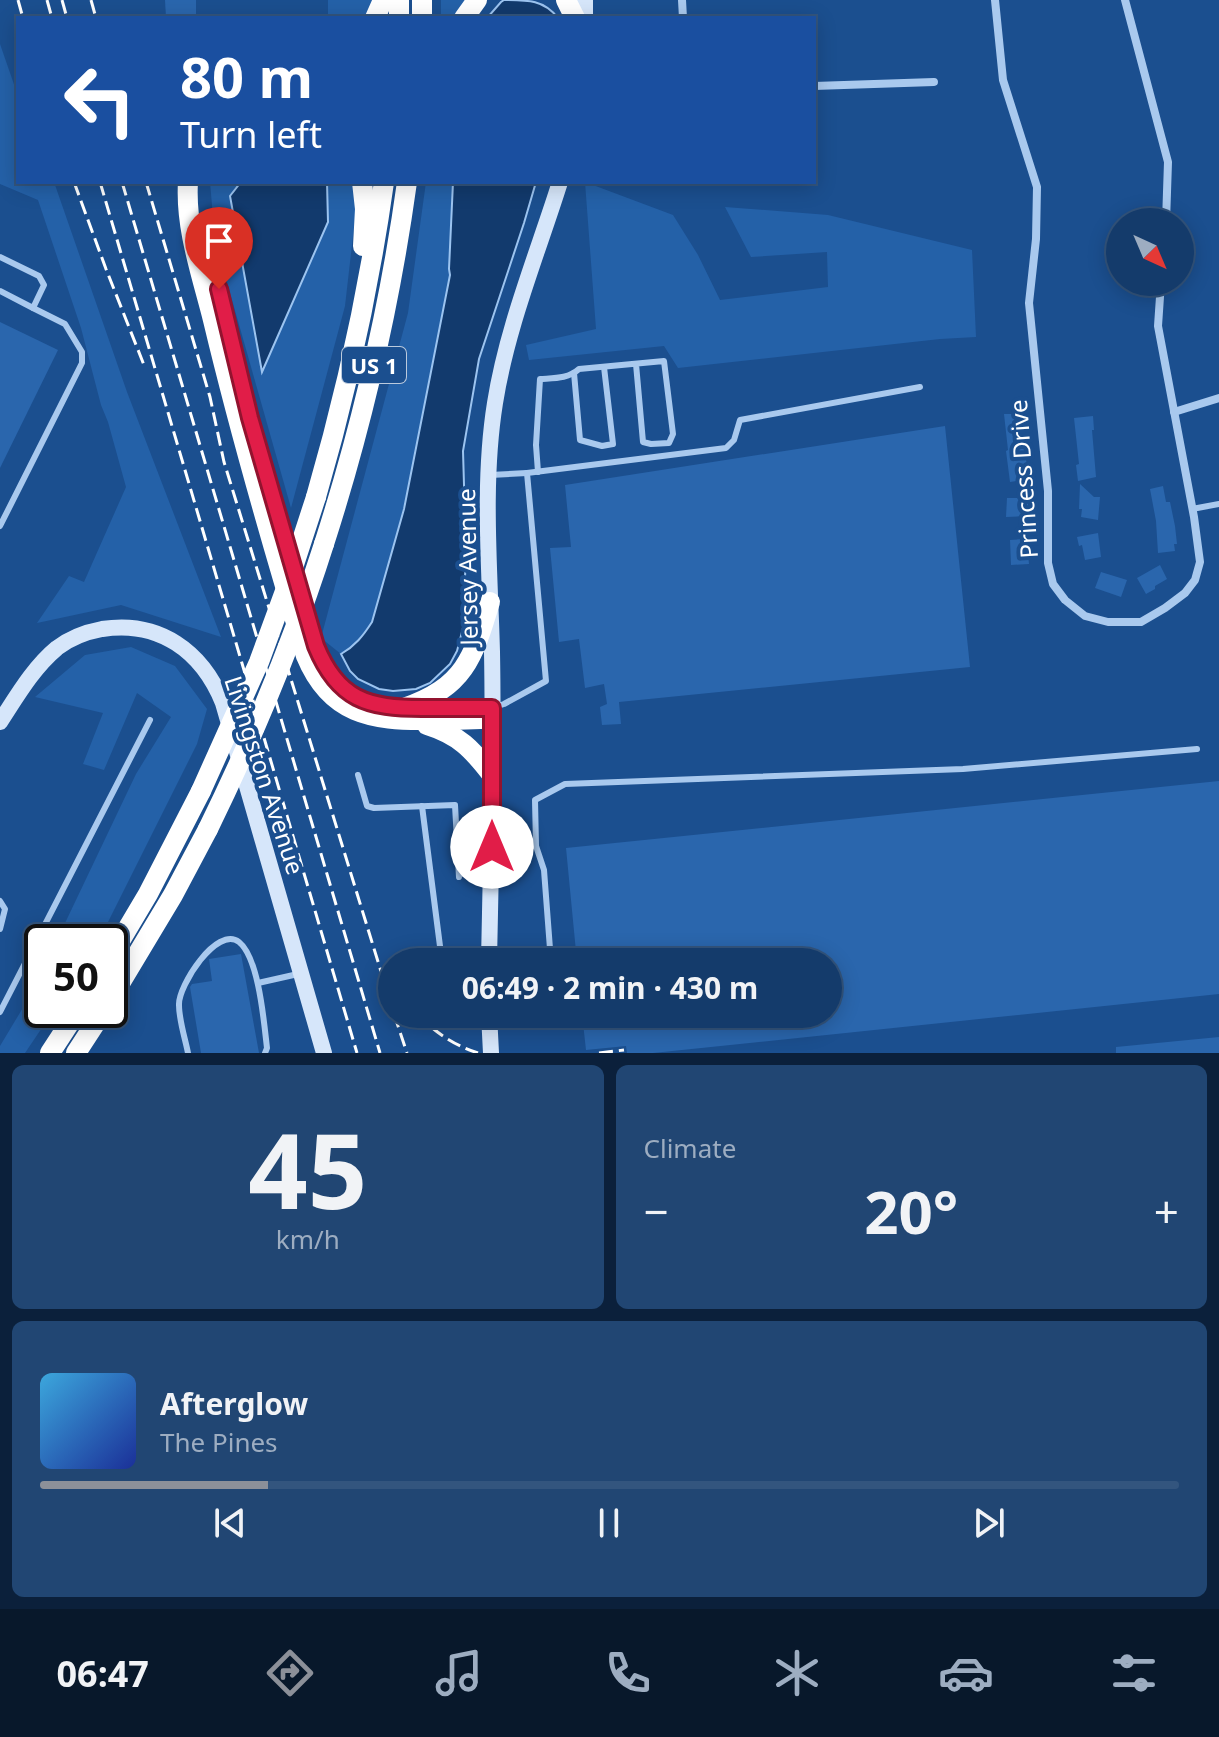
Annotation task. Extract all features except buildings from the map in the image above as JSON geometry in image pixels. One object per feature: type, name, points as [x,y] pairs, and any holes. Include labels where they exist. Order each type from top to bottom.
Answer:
[{"type":"highway","points":[[188,184],[191,229],[234,408],[309,663],[327,689],[350,709],[378,718],[408,714],[492,713]]},
{"type":"highway","points":[[200,184],[202,219],[250,418],[316,646],[329,672],[349,692],[374,705],[408,714],[462,740],[492,775]]},
{"type":"highway","points":[[357,336],[364,230],[362,184]]},
{"type":"highway","name":"US 1","points":[[128,928],[201,791],[259,662],[288,583],[336,426],[357,336],[384,184]]},
{"type":"highway","name":"US 1","points":[[128,970],[208,829],[257,724],[293,636],[324,544],[368,393],[407,184]]},
{"type":"highway","points":[[401,227],[412,184]]},
{"type":"highway","points":[[408,714],[460,675],[476,645],[490,602]]},
{"type":"highway","points":[[50,1053],[66,1028]]},
{"type":"highway","name":"US 1","points":[[76,1053],[92,1028]]},
{"type":"highway","points":[[85,1053],[97,1028]]},
{"type":"main road","name":"Jersey Avenue","points":[[489,948],[492,713],[489,574],[494,407],[518,307],[559,184]]},
{"type":"main road","name":"Livingston Avenue","points":[[0,722],[26,682],[48,657],[64,643],[83,634],[116,628],[140,629],[164,637],[193,656],[208,673],[223,703],[324,1053]]},
{"type":"main road","points":[[489,1028],[491,1053]]},
{"type":"street","name":"Princess Drive","points":[[995,0],[1003,80],[1037,187],[1036,239],[1029,303],[1048,491],[1048,563],[1053,584],[1065,600],[1085,616],[1108,622],[1141,622],[1165,608],[1185,593],[1195,580],[1200,562],[1158,326],[1160,296]]},
{"type":"street","points":[[1125,0],[1168,162],[1166,208]]},
{"type":"street","points":[[816,86],[934,82]]},
{"type":"street","points":[[1174,412],[1219,398]]},
{"type":"lane","points":[[0,257],[39,276],[44,285],[33,308]]},
{"type":"lane","points":[[0,291],[65,324],[82,352],[82,363],[0,526]]},
{"type":"lane","points":[[538,472],[536,445],[540,379],[562,378],[579,369],[664,361],[673,434],[669,443],[643,442],[636,364]]},
{"type":"lane","points":[[574,373],[580,440],[602,446],[613,444],[604,367]]},
{"type":"lane","points":[[490,475],[538,472],[726,448],[734,440],[740,420],[920,387]]},
{"type":"lane","points":[[492,713],[546,681],[527,473]]},
{"type":"lane","points":[[1192,509],[1219,504]]},
{"type":"lane","points":[[0,1012],[150,720]]},
{"type":"lane","points":[[550,948],[544,870],[536,846],[535,800],[565,784],[963,769],[1197,749]]},
{"type":"lane","points":[[358,775],[367,806],[455,805],[459,877]]},
{"type":"lane","points":[[422,806],[440,948]]},
{"type":"lane","points":[[492,847],[536,846]]},
{"type":"lane","points":[[0,901],[5,909],[0,929]]},
{"type":"lane","points":[[188,1053],[179,1005],[181,991],[206,953],[225,939],[240,943],[255,969],[267,1048],[265,1053]]},
{"type":"lane","points":[[258,983],[301,974]]},
{"type":"shaded area","points":[[328,0],[375,0],[368,16],[328,16]]},
{"type":"shaded area","points":[[441,0],[467,0],[455,16],[441,16]]},
{"type":"shaded area","points":[[501,2],[535,2],[556,16],[489,16]]},
{"type":"shaded area","points":[[0,44],[16,90],[16,184],[55,184],[127,392],[221,637],[121,605],[37,623],[69,576],[84,582],[126,487],[81,328],[38,200],[0,184]]},
{"type":"shaded area","points":[[210,184],[353,184],[357,201],[345,306],[291,508],[215,240]]},
{"type":"shaded area","points":[[239,184],[327,184],[328,222],[262,372],[230,196]]},
{"type":"shaded area","points":[[426,184],[453,184],[450,275],[400,520],[374,618],[358,642],[341,654],[321,638],[408,313]]},
{"type":"shaded area","points":[[453,184],[535,184],[479,359],[463,451],[466,552],[463,628],[457,651],[450,664],[430,683],[416,689],[379,689],[358,679],[341,654],[358,640],[372,622],[404,509],[449,269]]},
{"type":"shaded area","points":[[585,184],[673,215],[698,255],[720,300],[828,287],[827,252],[751,257],[725,207],[828,215],[972,250],[976,337],[678,368],[664,346],[529,360],[526,345],[596,329]]},
{"type":"shaded area","points":[[131,647],[175,666],[207,709],[197,744],[107,924],[65,924],[136,774],[171,717],[137,693],[104,770],[83,764],[103,713],[35,697],[85,655]]},
{"type":"shaded area","points":[[24,1006],[24,1028],[42,1028],[25,1053],[0,1053],[0,1046]]},
{"type":"railway","points":[[18,0],[22,16]]},
{"type":"railway","points":[[47,0],[51,16]]},
{"type":"railway","points":[[62,0],[66,16]]},
{"type":"railway","points":[[91,0],[95,16]]},
{"type":"railway","points":[[75,184],[144,365]]},
{"type":"railway","points":[[101,184],[357,1053]]},
{"type":"railway","points":[[123,184],[380,1053]]},
{"type":"railway","points":[[147,184],[210,397],[224,462],[378,962]]},
{"type":"railway","points":[[399,1028],[407,1053]]},
{"type":"railway","points":[[432,1028],[460,1046],[478,1053]]},
{"type":"railway","points":[[599,1053],[624,1050]]},
{"type":"route","points":[[219,289],[250,418],[323,662],[341,686],[374,705],[395,708],[492,708],[492,847]]}]
